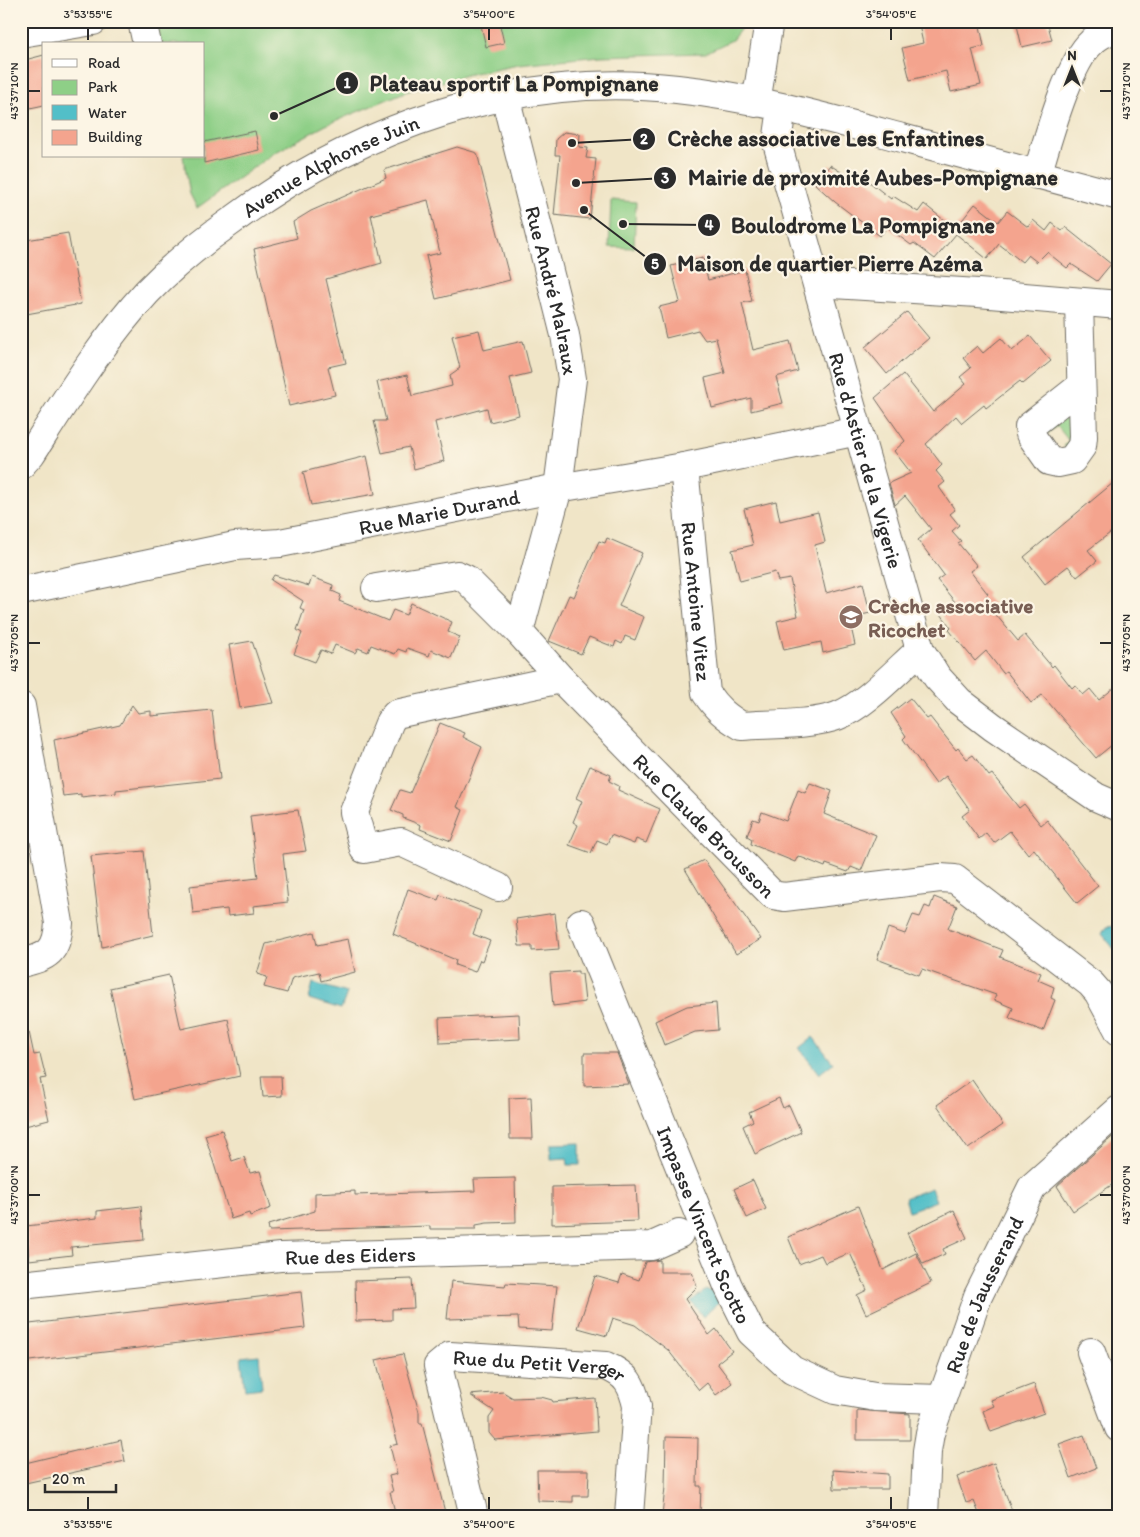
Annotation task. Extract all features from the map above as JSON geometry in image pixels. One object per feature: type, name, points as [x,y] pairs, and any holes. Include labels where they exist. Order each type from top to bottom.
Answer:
[{"type":"street","points":[[142,21],[147,42]]},
{"type":"street","points":[[756,103],[769,21]]},
{"type":"street","points":[[21,34],[91,22],[95,42]]},
{"type":"street","points":[[1037,174],[1073,68],[1091,42],[1100,35],[1119,27]]},
{"type":"street","name":"Avenue Alphonse Juin","points":[[21,465],[31,454],[101,346],[148,291],[205,240],[272,191],[382,133],[418,120],[505,96],[563,88],[639,86],[678,89],[831,119],[1119,196]]},
{"type":"street","name":"Rue André Malraux","points":[[505,96],[565,335],[572,379],[558,488]]},
{"type":"street","name":"Rue d'Astier de la Vigerie","points":[[782,108],[776,143],[920,650],[937,677],[958,701],[1096,797],[1119,807]]},
{"type":"street","points":[[817,283],[978,293],[1119,305]]},
{"type":"street","points":[[1079,303],[1081,386]]},
{"type":"street","name":"Rue Marie Durand","points":[[21,591],[235,546],[280,543],[558,488],[684,467],[858,431]]},
{"type":"street","name":"Rue Antoine Vitez","points":[[684,467],[706,694],[715,708],[730,720],[742,726],[822,720],[837,716],[857,705],[920,650]]},
{"type":"street","points":[[519,632],[558,488]]},
{"type":"street","name":"Rue Claude Brousson","points":[[376,588],[457,575],[466,579],[773,896],[784,897],[940,878],[954,879],[1091,984],[1098,992],[1119,1030]]},
{"type":"street","points":[[498,887],[401,842],[364,849],[354,812],[390,721],[396,714],[561,679]]},
{"type":"street","points":[[21,706],[30,807],[59,923],[58,941],[49,953],[39,959],[21,963]]},
{"type":"street","name":"Impasse Vincent Scotto","points":[[581,923],[728,1286],[751,1332],[792,1370],[835,1390],[875,1397],[941,1399]]},
{"type":"street","name":"Rue de Jausserand","points":[[924,1516],[927,1451],[941,1399],[978,1296],[1032,1187],[1119,1110]]},
{"type":"street","name":"Rue des Eiders","points":[[21,1285],[280,1257],[652,1246],[680,1234]]},
{"type":"street","points":[[1091,1352],[1119,1428]]},
{"type":"street","name":"Rue du Petit Verger","points":[[474,1516],[438,1366],[450,1356],[606,1366],[621,1373],[633,1389],[637,1406],[629,1516]]},
{"type":"green space","points":[[155,21],[747,21],[732,40],[705,53],[601,56],[518,64],[470,74],[405,92],[326,125],[274,153],[197,208],[190,194],[183,158],[205,158],[205,42],[160,42]]},
{"type":"green space","points":[[611,200],[636,202],[634,248],[609,247]]},
{"type":"green space","points":[[1074,410],[1069,451],[1064,445],[1069,441],[1057,426],[1047,434],[1053,422]]},
{"type":"water","points":[[1115,926],[1119,932],[1119,955],[1102,934],[1106,927]]},
{"type":"water","points":[[313,983],[347,993],[341,1009],[309,999]]},
{"type":"water","points":[[813,1037],[833,1063],[819,1074],[799,1048]]},
{"type":"water","points":[[580,1143],[580,1165],[568,1165],[567,1158],[551,1159],[551,1144]]},
{"type":"water","points":[[931,1188],[936,1201],[909,1211],[905,1198]]},
{"type":"water","points":[[706,1290],[716,1292],[720,1301],[703,1317],[691,1301]]},
{"type":"water","points":[[259,1355],[262,1388],[245,1390],[241,1357]]},
{"type":"building","points":[[480,21],[499,21],[504,43],[486,47]]},
{"type":"building","points":[[918,21],[979,21],[984,46],[972,49],[981,85],[951,92],[946,71],[910,80],[902,48],[923,43]]},
{"type":"building","points":[[1016,21],[1047,21],[1052,40],[1022,47]]},
{"type":"building","points":[[42,56],[42,105],[21,110],[21,61]]},
{"type":"building","points":[[255,131],[259,150],[204,163],[205,142]]},
{"type":"building","points":[[564,132],[580,134],[579,147],[588,148],[586,158],[596,159],[590,219],[554,215],[560,155],[555,155],[556,139]]},
{"type":"building","points":[[457,147],[477,153],[510,280],[436,299],[426,256],[440,253],[428,200],[371,215],[382,263],[326,279],[346,363],[328,367],[335,395],[289,406],[254,249],[297,238],[293,222],[311,211],[386,178],[384,170]]},
{"type":"building","points":[[830,165],[852,179],[858,173],[891,199],[893,196],[918,212],[924,204],[955,229],[975,204],[998,222],[1007,211],[1028,227],[1033,220],[1046,231],[1052,223],[1062,231],[1065,227],[1111,264],[1097,281],[1071,264],[1067,268],[1047,252],[1037,262],[1028,255],[1022,262],[999,244],[987,259],[956,234],[935,259],[914,243],[911,245],[887,227],[880,236],[835,202],[815,184]]},
{"type":"building","points":[[68,233],[81,304],[21,315],[21,241]]},
{"type":"building","points":[[703,258],[708,280],[745,270],[752,301],[742,303],[753,350],[790,341],[798,371],[776,377],[783,403],[751,411],[751,398],[712,408],[705,378],[725,373],[716,338],[705,340],[698,330],[666,338],[659,307],[680,302],[671,266]]},
{"type":"building","points":[[907,312],[929,338],[887,374],[865,347]]},
{"type":"building","points":[[479,330],[484,350],[523,341],[531,373],[510,378],[519,415],[490,422],[487,408],[435,422],[444,461],[414,469],[409,447],[382,453],[374,421],[386,421],[377,382],[407,375],[412,396],[452,386],[450,375],[460,368],[452,336]]},
{"type":"building","points":[[1030,336],[1051,361],[1023,384],[1020,381],[986,408],[984,405],[962,423],[956,416],[926,444],[942,465],[936,471],[945,482],[939,487],[955,510],[950,514],[959,525],[952,531],[961,541],[958,543],[977,566],[970,571],[988,594],[986,596],[995,606],[991,609],[1018,641],[1025,635],[1052,667],[1054,665],[1072,688],[1075,685],[1083,695],[1090,689],[1099,700],[1119,684],[1119,739],[1096,758],[1042,695],[1031,703],[1006,671],[1003,673],[986,651],[975,661],[949,630],[951,628],[941,614],[955,602],[937,580],[944,575],[918,540],[931,529],[905,496],[895,505],[889,483],[911,473],[894,451],[905,441],[875,398],[903,374],[933,412],[966,384],[960,377],[971,368],[963,358],[977,346],[983,353],[1001,338],[1012,351]]},
{"type":"building","points":[[367,456],[375,494],[311,505],[303,472]]},
{"type":"building","points":[[1119,478],[1119,526],[1088,550],[1097,561],[1077,577],[1068,566],[1045,584],[1024,557]]},
{"type":"building","points":[[776,501],[780,521],[818,512],[825,542],[815,545],[826,593],[863,583],[870,613],[849,618],[855,645],[823,653],[821,642],[784,650],[777,621],[798,616],[790,579],[778,581],[775,572],[740,581],[732,550],[753,545],[744,509]]},
{"type":"building","points":[[607,538],[642,553],[619,606],[644,617],[635,640],[625,636],[622,644],[616,641],[614,647],[589,637],[581,654],[549,641],[569,595],[574,597],[599,541],[605,543]]},
{"type":"building","points":[[274,575],[309,586],[312,577],[333,585],[332,591],[341,595],[339,601],[388,621],[393,610],[406,615],[411,603],[452,622],[448,632],[460,637],[451,658],[431,650],[429,656],[407,648],[406,652],[398,649],[395,654],[371,645],[368,652],[358,648],[355,653],[335,645],[331,654],[321,650],[315,662],[294,654],[302,633],[297,630],[304,610],[300,608],[303,601],[271,580]]},
{"type":"building","points":[[252,641],[273,703],[240,708],[229,645]]},
{"type":"building","points":[[910,698],[927,719],[930,717],[956,750],[958,748],[967,759],[973,755],[989,776],[992,774],[1019,808],[1024,804],[1041,825],[1047,820],[1098,886],[1077,903],[1034,849],[1028,854],[1010,831],[994,843],[986,833],[979,839],[962,816],[970,810],[946,776],[936,784],[903,739],[906,736],[891,713]]},
{"type":"building","points":[[132,705],[138,713],[151,711],[151,716],[212,710],[220,779],[116,790],[116,793],[81,797],[81,794],[63,796],[54,740],[120,725]]},
{"type":"building","points":[[440,723],[465,733],[463,737],[482,747],[457,807],[463,810],[451,841],[420,829],[421,825],[403,818],[403,815],[391,810],[400,790],[410,793]]},
{"type":"building","points":[[590,766],[611,775],[609,781],[619,786],[618,790],[660,809],[646,843],[636,839],[634,844],[611,835],[607,844],[597,840],[591,853],[569,845],[578,825],[573,822],[582,801],[576,798]]},
{"type":"building","points":[[810,783],[832,791],[824,814],[876,835],[861,871],[851,867],[848,872],[826,864],[825,867],[798,856],[795,862],[751,844],[752,839],[747,836],[753,819],[759,821],[762,812],[786,821],[798,790],[805,793]]},
{"type":"building","points":[[298,810],[306,851],[283,854],[288,902],[253,906],[254,913],[228,916],[227,909],[193,913],[190,886],[258,878],[250,816]]},
{"type":"building","points":[[144,851],[153,935],[102,947],[91,856]]},
{"type":"building","points":[[704,860],[761,939],[736,954],[685,869]]},
{"type":"building","points":[[408,889],[438,900],[440,895],[481,911],[473,934],[490,941],[482,961],[480,960],[475,972],[455,965],[456,960],[393,934]]},
{"type":"building","points":[[934,897],[957,906],[948,929],[1003,950],[1000,957],[1041,973],[1038,980],[1054,987],[1051,998],[1055,1000],[1043,1031],[1009,1018],[1013,1008],[994,1000],[996,995],[922,969],[919,975],[877,959],[888,928],[905,934],[913,915],[920,917],[925,906],[930,908]]},
{"type":"building","points":[[555,913],[559,949],[532,951],[532,946],[519,946],[516,919]]},
{"type":"building","points":[[314,932],[317,945],[348,939],[355,972],[321,981],[319,972],[292,978],[287,993],[264,987],[267,977],[257,974],[266,944]]},
{"type":"building","points":[[578,971],[578,974],[582,974],[585,1002],[553,1006],[550,973]]},
{"type":"building","points":[[169,975],[181,1029],[228,1019],[240,1076],[135,1099],[110,988]]},
{"type":"building","points":[[716,1003],[718,1030],[695,1032],[664,1045],[655,1021],[687,1006]]},
{"type":"building","points":[[519,1014],[520,1039],[440,1043],[439,1018]]},
{"type":"building","points":[[29,1032],[34,1055],[40,1054],[46,1078],[40,1079],[49,1120],[21,1127],[21,1033]]},
{"type":"building","points":[[584,1053],[617,1053],[629,1084],[584,1086]]},
{"type":"building","points":[[261,1076],[281,1076],[282,1096],[263,1097]]},
{"type":"building","points":[[972,1080],[1003,1125],[968,1149],[937,1105]]},
{"type":"building","points":[[531,1097],[533,1139],[510,1139],[509,1098]]},
{"type":"building","points":[[779,1098],[783,1108],[789,1105],[801,1132],[755,1154],[743,1126],[753,1121],[749,1112]]},
{"type":"building","points":[[222,1130],[232,1161],[244,1157],[250,1173],[260,1171],[271,1208],[250,1216],[249,1213],[231,1219],[205,1135]]},
{"type":"building","points":[[1119,1131],[1119,1180],[1073,1211],[1057,1186]]},
{"type":"building","points":[[515,1178],[516,1222],[487,1223],[476,1225],[476,1229],[430,1229],[430,1226],[269,1231],[268,1225],[315,1211],[315,1193],[355,1191],[355,1195],[475,1191],[474,1179]]},
{"type":"building","points":[[753,1180],[766,1209],[747,1218],[734,1189]]},
{"type":"building","points":[[636,1185],[638,1221],[552,1224],[552,1187]]},
{"type":"building","points":[[141,1206],[144,1240],[71,1247],[72,1255],[29,1260],[26,1226],[97,1218],[97,1211]]},
{"type":"building","points":[[858,1206],[883,1270],[916,1253],[931,1283],[866,1314],[857,1295],[867,1290],[850,1253],[825,1263],[821,1255],[799,1264],[788,1237]]},
{"type":"building","points":[[954,1210],[967,1238],[943,1249],[945,1254],[923,1264],[907,1233]]},
{"type":"building","points":[[660,1260],[660,1272],[692,1272],[697,1287],[685,1299],[709,1335],[716,1329],[732,1351],[717,1363],[732,1383],[716,1395],[707,1383],[699,1390],[668,1350],[635,1325],[613,1318],[607,1336],[578,1328],[595,1276],[619,1283],[622,1274],[639,1280],[645,1262]]},
{"type":"building","points":[[412,1279],[414,1308],[392,1309],[392,1320],[356,1321],[355,1281]]},
{"type":"building","points":[[451,1281],[505,1286],[506,1283],[557,1286],[552,1331],[519,1329],[518,1317],[447,1319]]},
{"type":"building","points":[[301,1292],[305,1328],[21,1362],[21,1325]]},
{"type":"building","points":[[403,1354],[419,1412],[419,1423],[422,1423],[446,1516],[396,1516],[390,1492],[393,1492],[389,1476],[397,1474],[390,1446],[398,1444],[376,1360]]},
{"type":"building","points":[[1034,1384],[1044,1413],[991,1432],[983,1411],[994,1406],[991,1400]]},
{"type":"building","points":[[503,1392],[513,1398],[541,1397],[553,1402],[595,1398],[597,1431],[495,1440],[489,1433],[489,1418],[494,1411],[470,1395]]},
{"type":"building","points":[[857,1410],[910,1414],[910,1440],[857,1440]]},
{"type":"building","points":[[1084,1435],[1096,1468],[1071,1478],[1059,1444]]},
{"type":"building","points":[[666,1437],[698,1438],[697,1486],[701,1486],[700,1516],[662,1516],[665,1487]]},
{"type":"building","points":[[121,1440],[125,1461],[21,1484],[21,1464]]},
{"type":"building","points":[[994,1463],[1014,1516],[980,1516],[974,1501],[966,1503],[957,1477]]},
{"type":"building","points":[[537,1470],[589,1470],[588,1496],[573,1496],[573,1502],[538,1501]]},
{"type":"building","points":[[833,1470],[888,1474],[888,1489],[834,1489]]},
{"type":"place","name":"Plateau sportif La Pompignane","points":[[274,116]]},
{"type":"place","name":"Crèche associative Les Enfantines","points":[[572,143]]},
{"type":"place","name":"Mairie de proximité Aubes-Pompignane","points":[[576,183]]},
{"type":"place","name":"Maison de quartier Pierre Azéma","points":[[584,210]]},
{"type":"place","name":"Boulodrome La Pompignane","points":[[623,224]]},
{"type":"place","name":"Crèche associative Ricochet","points":[[851,617]]}]
